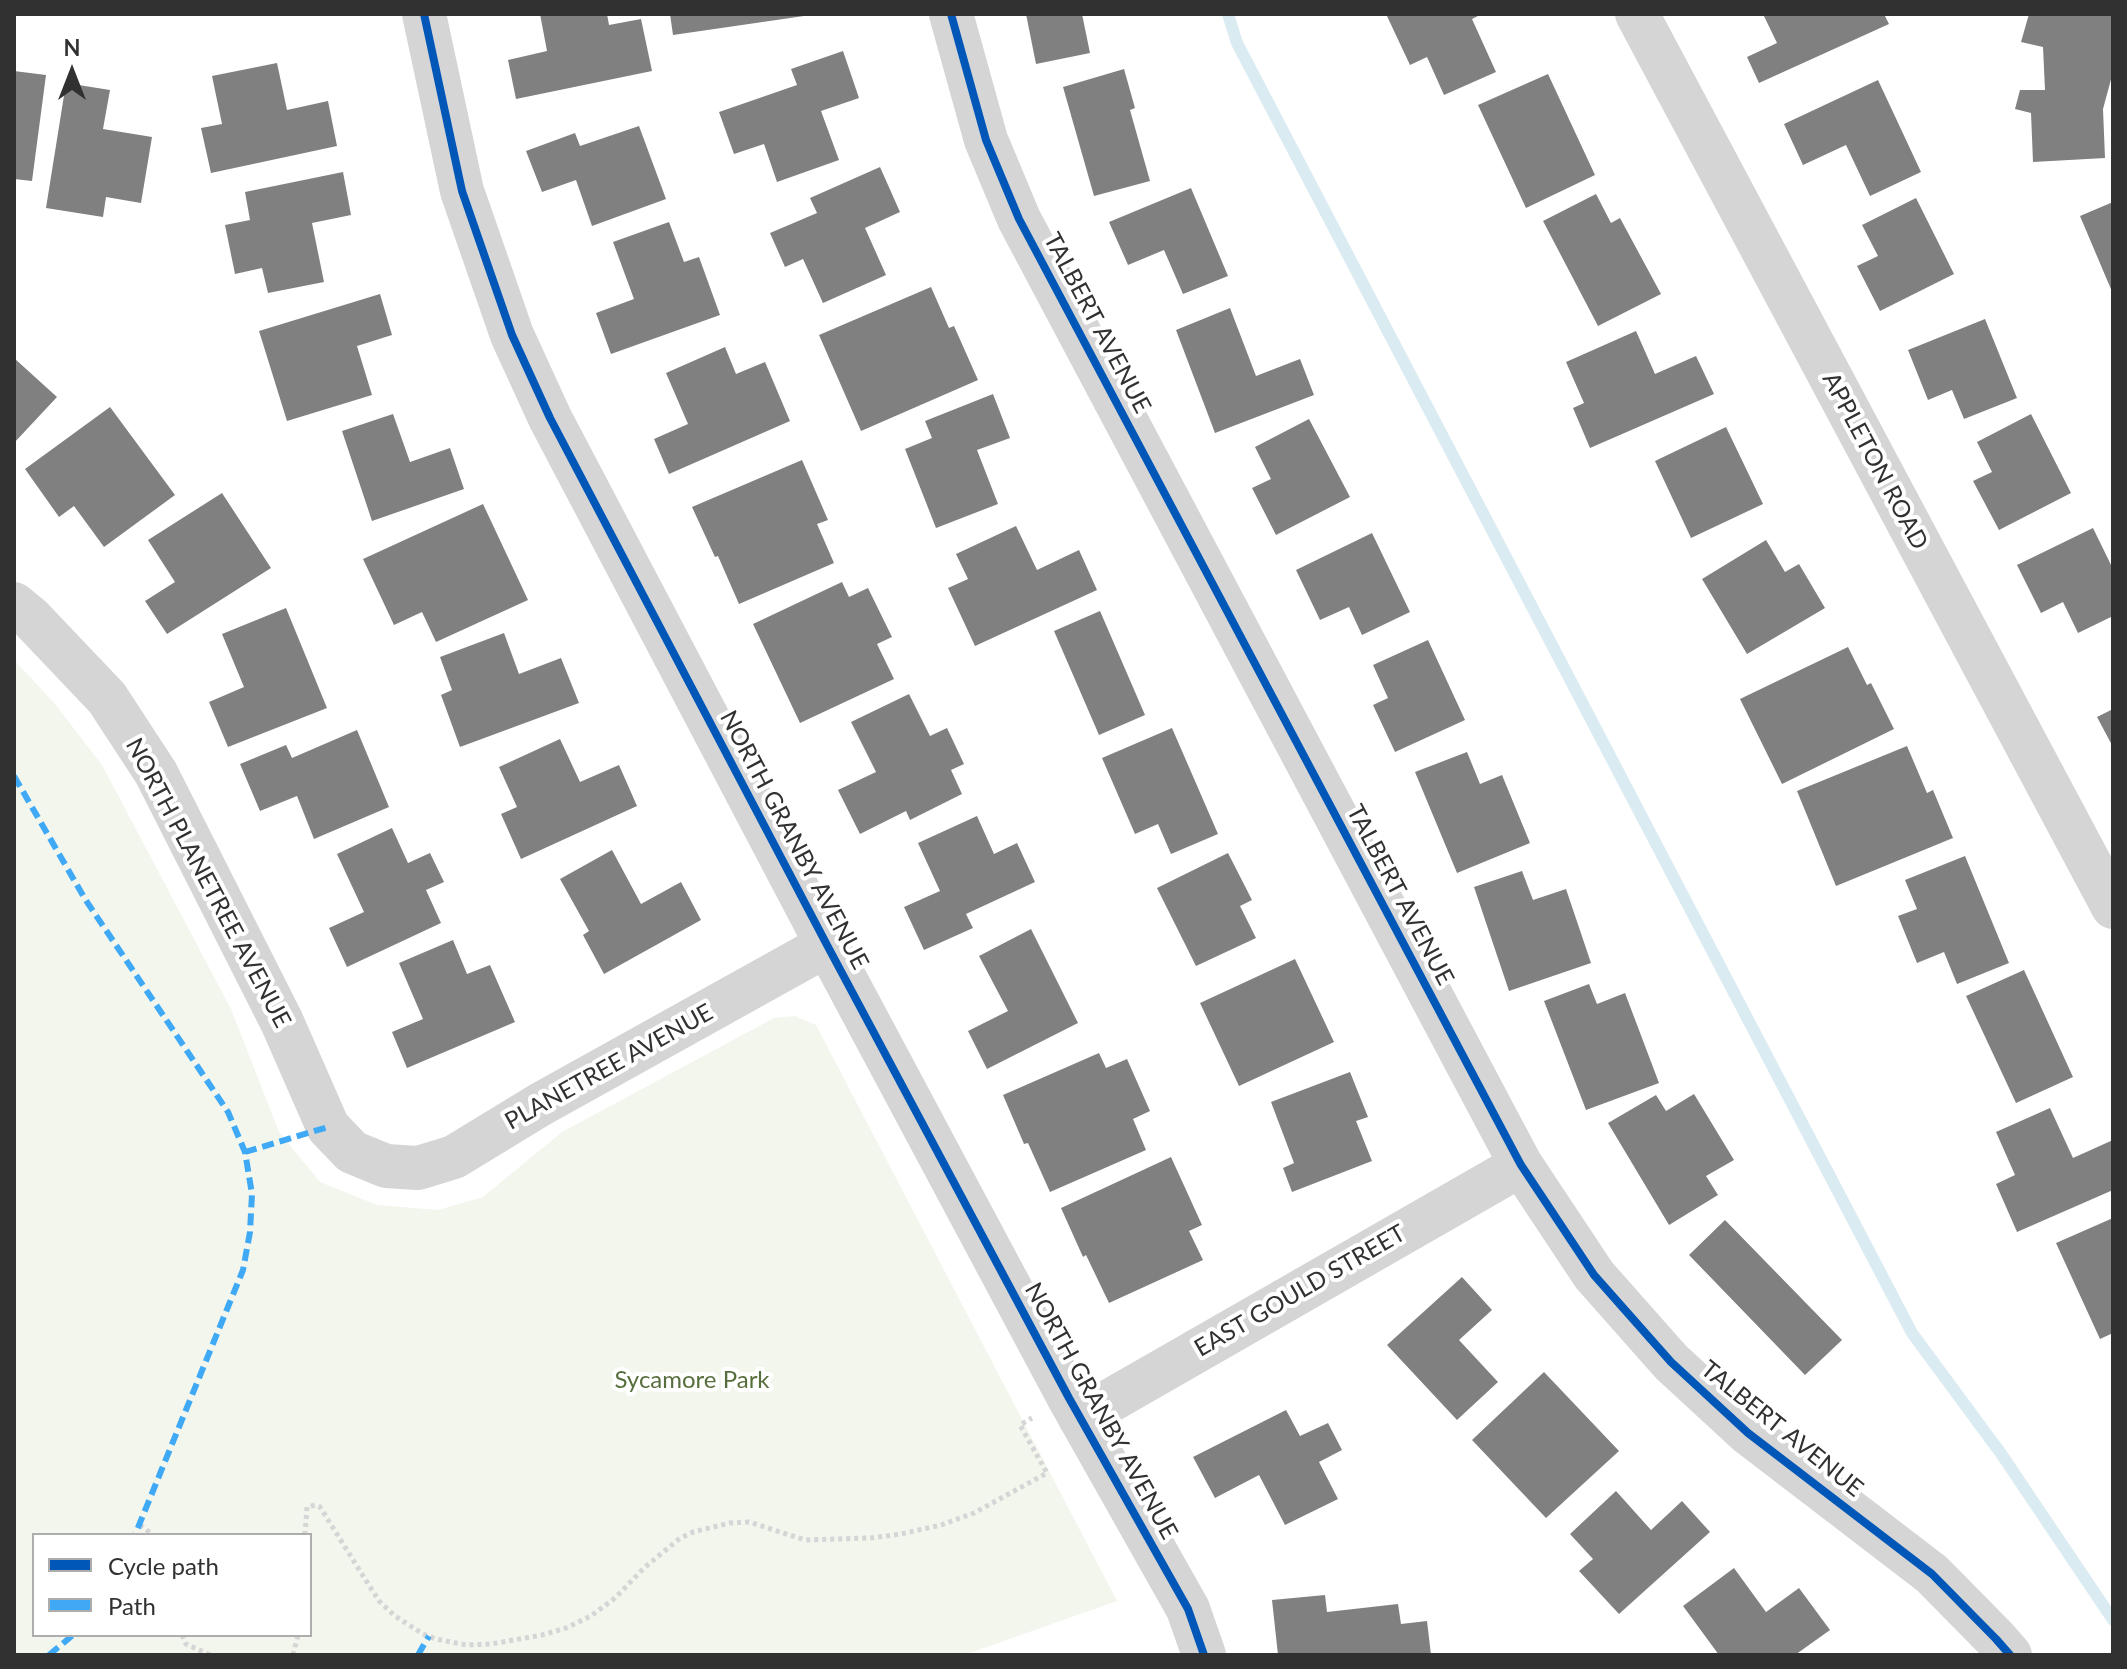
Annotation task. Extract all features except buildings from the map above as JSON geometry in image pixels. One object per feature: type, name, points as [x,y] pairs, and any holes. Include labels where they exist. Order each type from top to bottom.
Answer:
[{"type":"street","name":"NORTH GRANBY AVENUE","points":[[424,14],[462,191],[512,335],[558,432],[827,945],[1075,1408],[1188,1609],[1204,1655]]},
{"type":"street","name":"TALBERT AVENUE","points":[[951,14],[986,140],[1019,219],[1521,1165],[1594,1275],[1671,1362],[1748,1433],[1932,1574],[2010,1655]]},
{"type":"street","name":"APPLETON ROAD","points":[[1637,14],[2113,907]]},
{"type":"street","name":"NORTH PLANETREE AVENUE","points":[[14,604],[107,698],[156,773],[282,1022],[328,1127],[352,1152],[386,1166]]},
{"type":"street","name":"PLANETREE AVENUE","points":[[386,1166],[418,1168],[454,1157],[541,1104],[827,945]]},
{"type":"street","name":"EAST GOULD STREET","points":[[1075,1408],[1521,1165]]},
{"type":"path","points":[[305,1533],[307,1507],[316,1505],[380,1602],[395,1616],[423,1634],[466,1645],[491,1644],[542,1635],[591,1616],[679,1539],[693,1532],[749,1522],[805,1540],[870,1538],[941,1525],[974,1513],[1047,1473],[1020,1425],[1075,1408]]},
{"type":"path","points":[[140,1525],[150,1533]]},
{"type":"path","points":[[183,1637],[186,1644],[210,1655]]},
{"type":"green space","name":"Sycamore Park","points":[[14,660],[55,704],[102,765],[231,1009],[279,1132],[320,1182],[377,1205],[438,1210],[483,1197],[562,1132],[774,1018],[795,1016],[816,1025],[1117,1601],[964,1655],[14,1655]]},
{"type":"waterway","points":[[1228,14],[1237,43],[1912,1333],[2002,1455],[2113,1620]]},
{"type":"marked path","points":[[14,776],[85,899],[228,1112],[245,1152],[252,1194],[250,1232],[243,1270],[136,1533]]},
{"type":"marked path","points":[[245,1152],[328,1127]]},
{"type":"marked path","points":[[418,1655],[429,1636]]},
{"type":"marked path","points":[[49,1655],[71,1637]]},
{"type":"cycle path","points":[[424,14],[462,191],[512,335],[550,418],[1069,1398],[1188,1609],[1204,1655]]},
{"type":"cycle path","points":[[951,14],[986,140],[1019,219],[1521,1165],[1594,1275],[1671,1362],[1748,1433],[1932,1574],[2010,1655]]}]
